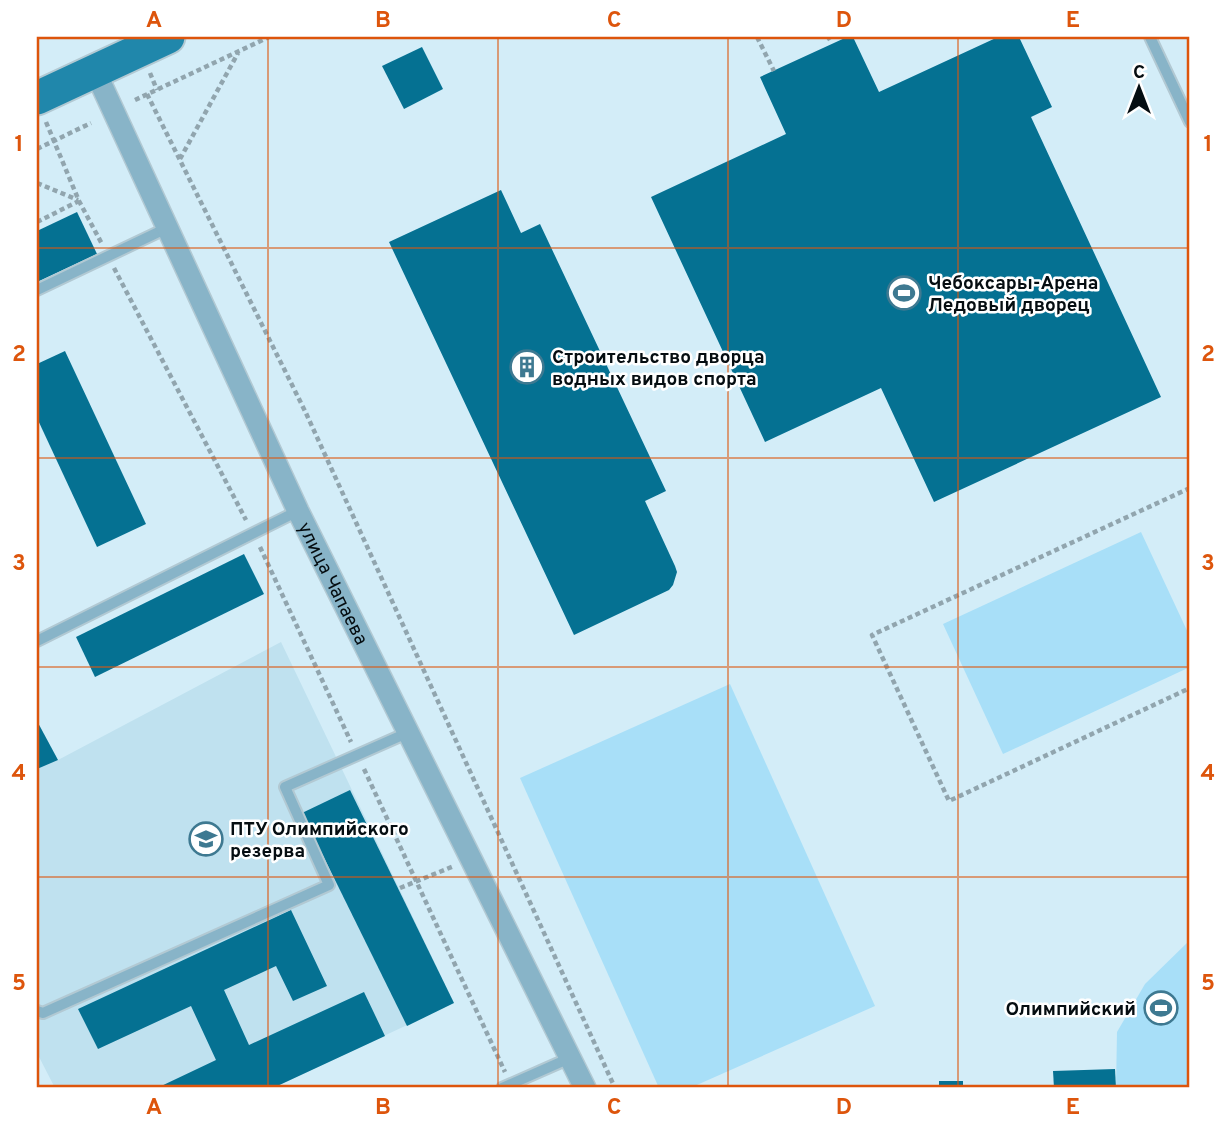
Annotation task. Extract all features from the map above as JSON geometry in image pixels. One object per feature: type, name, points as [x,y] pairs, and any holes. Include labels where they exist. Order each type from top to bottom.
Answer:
[{"type":"main road","points":[[37,98],[90,62],[119,37]]},
{"type":"main road","points":[[37,75],[90,62],[168,37]]},
{"type":"street","name":"улица Чапаева","points":[[90,62],[298,511],[585,1088]]},
{"type":"lane","points":[[1150,37],[1190,122]]},
{"type":"lane","points":[[37,290],[167,228]]},
{"type":"lane","points":[[37,641],[298,511]]},
{"type":"lane","points":[[37,1011],[43,1013],[329,885],[285,787],[407,733]]},
{"type":"lane","points":[[506,1086],[570,1058]]},
{"type":"path","points":[[135,100],[269,37]]},
{"type":"path","points":[[757,37],[774,71]]},
{"type":"path","points":[[179,159],[239,51]]},
{"type":"path","points":[[147,94],[304,411],[615,1088]]},
{"type":"path","points":[[37,149],[91,123]]},
{"type":"path","points":[[55,140],[79,201],[253,534],[416,882],[506,1086]]},
{"type":"path","points":[[37,183],[79,201]]},
{"type":"path","points":[[37,222],[79,201]]},
{"type":"path","points":[[1190,488],[873,635],[949,801],[1190,688]]},
{"type":"path","points":[[400,888],[470,860]]},
{"type":"shaded area","points":[[1141,532],[1190,637],[1190,667],[1003,754],[943,624]]},
{"type":"shaded area","name":"ПТУ Олимпийского резерва","points":[[281,642],[454,1003],[273,1088],[55,1088],[37,1053],[37,721],[58,760]]},
{"type":"shaded area","points":[[730,684],[875,1006],[690,1088],[659,1088],[520,778]]},
{"type":"shaded area","name":"Олимпийский","points":[[1190,940],[1190,1088],[1116,1088],[1117,1032],[1145,984]]},
{"type":"building","name":"Чебоксары-Арена Ледовый дворец","points":[[847,37],[853,37],[879,92],[998,37],[1019,37],[1052,107],[1031,117],[1161,397],[934,502],[881,388],[765,442],[651,197],[786,134],[760,77]]},
{"type":"building","points":[[422,47],[443,89],[404,109],[382,66]]},
{"type":"building","name":"Строительство дворца водных видов спорта","points":[[501,190],[521,233],[540,224],[666,491],[645,501],[677,572],[673,585],[669,590],[574,635],[389,242]]},
{"type":"building","points":[[77,212],[97,254],[37,282],[37,231]]},
{"type":"building","points":[[65,351],[146,524],[97,547],[37,418],[37,364]]},
{"type":"building","points":[[244,554],[264,594],[95,677],[76,637]]},
{"type":"building","points":[[37,721],[58,760],[37,769]]},
{"type":"building","points":[[350,790],[454,1003],[407,1026],[302,813]]},
{"type":"building","points":[[291,910],[327,986],[293,1001],[276,966],[224,990],[249,1045],[364,992],[385,1036],[273,1088],[157,1088],[216,1060],[191,1006],[98,1049],[78,1009]]},
{"type":"building","points":[[1115,1069],[1116,1088],[1054,1088],[1053,1071]]},
{"type":"building","points":[[939,1081],[963,1081],[963,1088],[939,1088]]},
{"type":"place","name":"Чебоксары-Арена Ледовый дворец","points":[[904,293]]},
{"type":"place","name":"Строительство дворца водных видов спорта","points":[[527,367]]},
{"type":"place","name":"ПТУ Олимпийского резерва","points":[[206,839]]},
{"type":"place","name":"Олимпийский","points":[[1161,1008]]}]
